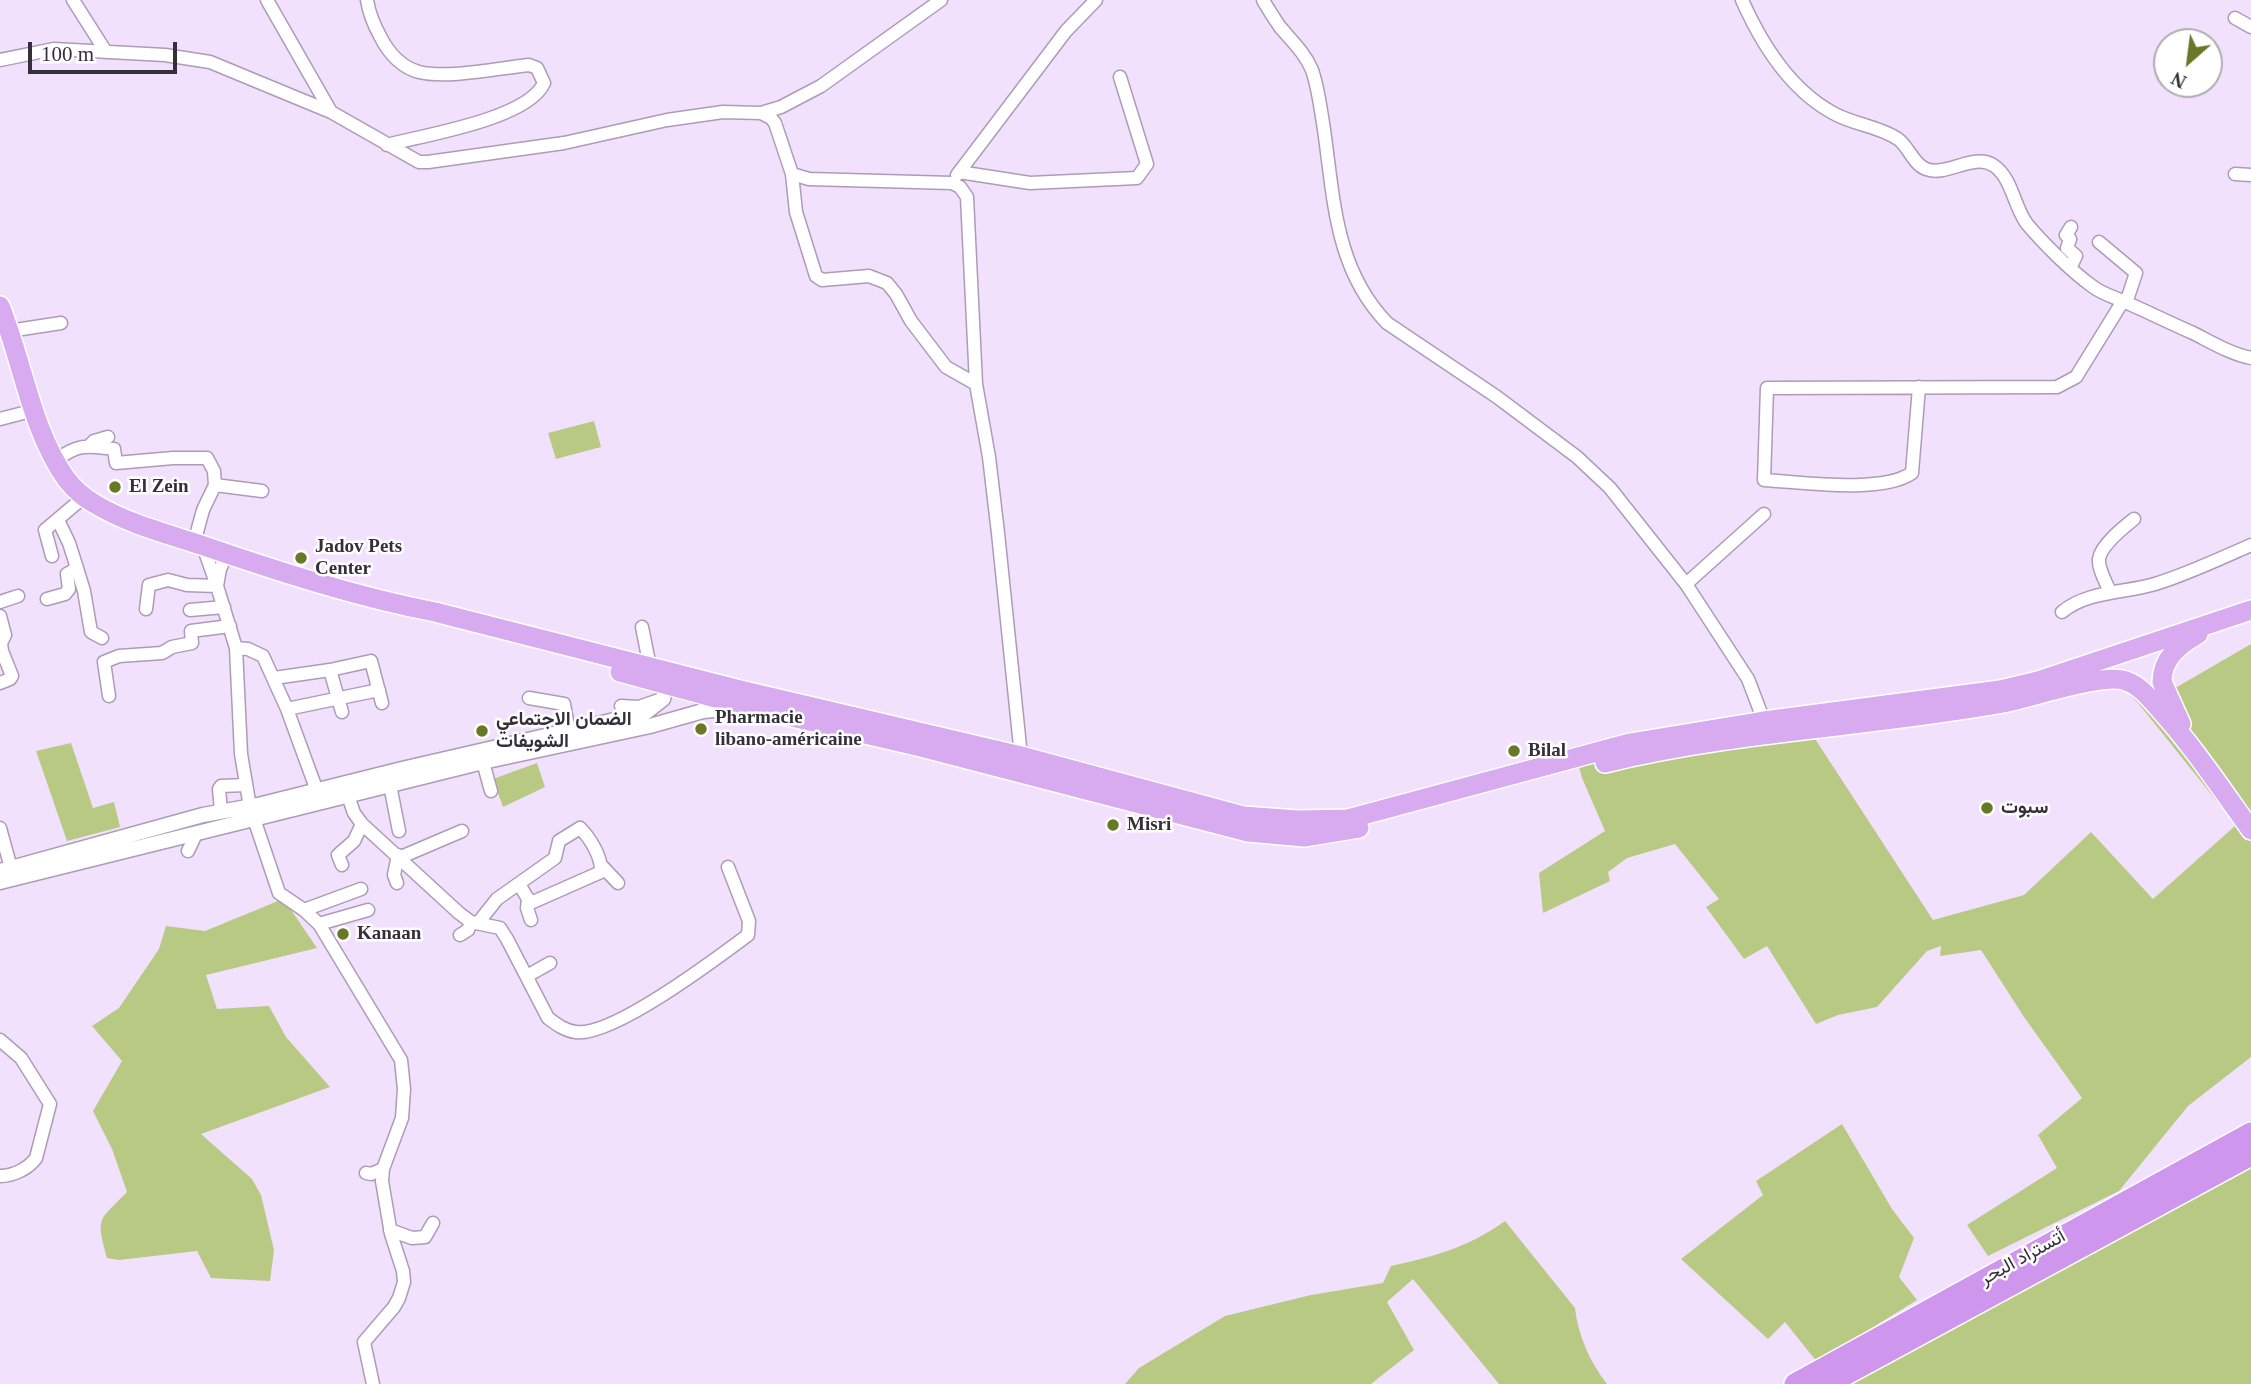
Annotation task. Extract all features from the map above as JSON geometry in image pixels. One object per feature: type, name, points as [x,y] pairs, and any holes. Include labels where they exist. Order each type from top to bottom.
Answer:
[{"type":"highway","points":[[3,317],[35,410],[56,460],[66,478],[84,497],[108,511],[198,545],[394,604],[446,624],[665,692],[749,707],[921,747],[1248,832],[1287,837],[1346,832],[1626,758],[2002,703],[2106,678],[2118,678],[2136,686],[2192,747],[2251,830]]},
{"type":"highway","points":[[394,604],[1021,756],[1243,816],[1277,820],[1330,820],[1364,816],[1630,743],[1763,721],[2010,688],[2251,610]]},
{"type":"highway","points":[[2192,747],[2162,682],[2162,674],[2176,648],[2222,619]]},
{"type":"highway","name":"أتستراد البحر","points":[[1795,1384],[2251,1133]]},
{"type":"highway","name":"أتستراد البحر","points":[[1828,1384],[2251,1155]]},
{"type":"street","points":[[73,0],[106,52]]},
{"type":"street","points":[[267,0],[331,112]]},
{"type":"street","points":[[367,0],[374,25],[387,49],[404,65],[418,72],[438,74],[528,65],[537,68],[544,83],[540,92],[508,112],[387,145]]},
{"type":"street","points":[[0,60],[54,50],[165,55],[210,62],[331,112],[419,162],[428,162],[564,143],[667,120],[723,112],[761,113],[781,107],[821,86],[941,0]]},
{"type":"street","points":[[956,177],[1060,38],[1096,0]]},
{"type":"street","points":[[1263,0],[1278,24],[1302,51],[1311,69],[1318,93],[1329,163],[1331,198],[1339,235],[1360,287],[1377,312],[1387,323],[1497,397],[1577,457],[1626,506],[1686,584],[1748,679],[1763,721]]},
{"type":"street","points":[[1742,0],[1761,37],[1804,93],[1824,108],[1882,130],[1899,140],[1923,169],[1933,171],[1981,162],[1989,163],[2001,172],[2025,221],[2091,286],[2251,358]]},
{"type":"street","points":[[2235,18],[2251,27]]},
{"type":"street","points":[[792,174],[809,179],[956,177],[1030,183],[1137,178],[1147,164],[1120,77]]},
{"type":"street","points":[[776,128],[781,107]]},
{"type":"street","points":[[761,113],[772,119],[792,174],[796,212],[816,276],[822,280],[869,276],[887,283],[911,321],[946,366],[976,384]]},
{"type":"street","points":[[2235,174],[2251,175]]},
{"type":"street","points":[[956,177],[967,197],[976,384],[989,457],[1021,756]]},
{"type":"street","points":[[2071,227],[2066,235],[2070,239],[2067,248],[2076,256],[2071,266]]},
{"type":"street","points":[[1919,387],[1912,473],[1904,478],[1853,485],[1764,480],[1767,388],[1919,387],[2057,387],[2076,377],[2125,302],[2136,273],[2099,242]]},
{"type":"street","points":[[3,317],[61,323]]},
{"type":"street","points":[[0,419],[35,410]]},
{"type":"street","points":[[89,446],[94,441],[108,437]]},
{"type":"street","points":[[56,460],[74,447],[89,446],[114,449],[116,464],[173,458],[207,458],[214,471],[215,485],[203,510],[198,545],[218,586],[236,648],[237,695],[253,841],[279,893],[301,907],[319,924],[401,1060],[404,1090],[402,1118],[383,1169],[382,1181],[390,1230],[403,1270],[404,1282],[394,1307],[364,1342],[373,1384]]},
{"type":"street","points":[[215,485],[262,491]]},
{"type":"street","points":[[52,556],[45,530],[84,497]]},
{"type":"street","points":[[1686,584],[1765,514]]},
{"type":"street","points":[[58,520],[76,565],[86,599],[91,632],[102,638]]},
{"type":"street","points":[[2110,592],[2099,561],[2101,552],[2119,531],[2134,520]]},
{"type":"street","points":[[2062,612],[2068,606],[2110,592],[2168,580],[2251,545]]},
{"type":"street","points":[[218,586],[220,569],[227,554]]},
{"type":"street","points":[[47,599],[65,594],[69,589],[67,574],[75,570],[76,565]]},
{"type":"street","points":[[146,609],[149,585],[168,580],[187,585],[218,586]]},
{"type":"street","points":[[0,602],[18,596]]},
{"type":"street","points":[[190,610],[224,607]]},
{"type":"street","points":[[0,616],[2,650],[11,678],[0,682]]},
{"type":"street","points":[[109,696],[104,662],[119,656],[162,653],[172,647],[192,643],[191,631],[230,626]]},
{"type":"street","points":[[642,627],[650,667]]},
{"type":"street","points":[[236,648],[248,649],[263,656],[287,709],[317,790]]},
{"type":"street","points":[[274,678],[370,661],[380,696],[338,698],[287,709]]},
{"type":"street","points":[[330,670],[342,712]]},
{"type":"street","points":[[621,706],[639,707],[665,692]]},
{"type":"street","points":[[0,883],[196,834],[317,790],[645,713],[665,692]]},
{"type":"street","points":[[529,698],[564,704],[569,732]]},
{"type":"street","points":[[0,828],[6,870],[221,811],[251,813],[348,796],[483,762],[650,726],[703,711],[749,707]]},
{"type":"street","points":[[483,762],[491,791]]},
{"type":"street","points":[[221,811],[219,789],[225,785],[245,785]]},
{"type":"street","points":[[390,785],[399,831]]},
{"type":"street","points":[[348,796],[354,813],[362,824],[459,914],[474,923],[500,928],[548,1018],[559,1027],[576,1032],[597,1030],[664,994],[748,935],[749,922],[728,867]]},
{"type":"street","points":[[342,865],[338,855],[354,841],[362,824]]},
{"type":"street","points":[[460,935],[491,905],[555,858],[559,841],[580,828],[587,835],[601,865],[618,883]]},
{"type":"street","points":[[399,856],[463,831]]},
{"type":"street","points":[[188,851],[196,834]]},
{"type":"street","points":[[397,883],[394,875],[399,856]]},
{"type":"street","points":[[519,884],[528,899],[533,902],[540,901],[601,872],[601,865]]},
{"type":"street","points":[[301,907],[356,887]]},
{"type":"street","points":[[528,899],[527,908],[531,920]]},
{"type":"street","points":[[319,924],[368,910]]},
{"type":"street","points":[[527,976],[550,963]]},
{"type":"street","points":[[0,1040],[21,1058],[50,1104],[36,1158],[12,1176],[0,1176]]},
{"type":"street","points":[[366,1173],[371,1174],[383,1169]]},
{"type":"street","points":[[390,1230],[412,1238],[425,1237],[433,1223]]},
{"type":"green space","points":[[594,421],[601,447],[556,459],[548,433]]},
{"type":"green space","points":[[2251,644],[2251,1057],[2188,1106],[2119,1191],[1988,1256],[1967,1225],[2057,1168],[2038,1135],[2082,1098],[2024,1017],[1981,950],[1940,956],[1941,946],[1927,951],[1877,1007],[1838,1015],[1816,1024],[1767,946],[1744,959],[1706,907],[1719,899],[1675,844],[1627,858],[1608,872],[1610,881],[1543,913],[1539,873],[1605,831],[1582,778],[1575,751],[1808,728],[1933,920],[2024,895],[2091,832],[2153,899],[2236,825],[2138,703],[2121,686],[2177,687]]},
{"type":"green space","points":[[71,743],[93,808],[114,802],[120,827],[67,841],[36,751]]},
{"type":"green space","points":[[537,763],[545,787],[503,807],[493,779]]},
{"type":"green space","points":[[278,901],[285,901],[317,948],[206,975],[217,1009],[269,1006],[286,1037],[330,1087],[201,1134],[252,1179],[261,1195],[274,1250],[270,1281],[211,1278],[197,1251],[119,1260],[107,1258],[101,1234],[102,1220],[127,1192],[112,1149],[93,1111],[122,1061],[92,1026],[119,1008],[159,949],[166,926],[205,931]]},
{"type":"green space","points":[[1842,1124],[1892,1209],[1914,1238],[1899,1277],[1917,1300],[1817,1362],[1785,1322],[1768,1339],[1681,1259],[1763,1195],[1756,1181]]},
{"type":"green space","points":[[2251,1148],[2251,1384],[1826,1384]]},
{"type":"green space","points":[[1505,1221],[1575,1308],[1586,1348],[1607,1384],[1499,1384],[1413,1279],[1387,1302],[1414,1350],[1371,1384],[1125,1384],[1139,1368],[1225,1316],[1311,1295],[1383,1283],[1391,1266],[1450,1250],[1478,1238]]},
{"type":"place","name":"El Zein","points":[[115,487]]},
{"type":"place","name":"Jadov Pets Center","points":[[301,558]]},
{"type":"place","name":"Pharmacie libano-américaine","points":[[701,729]]},
{"type":"place","name":"الضمان الاجتماعي الشويفات","points":[[482,731]]},
{"type":"place","name":"Bilal","points":[[1514,751]]},
{"type":"place","name":"سبوت","points":[[1987,808]]},
{"type":"place","name":"Misri","points":[[1113,825]]},
{"type":"place","name":"Kanaan","points":[[343,934]]}]
